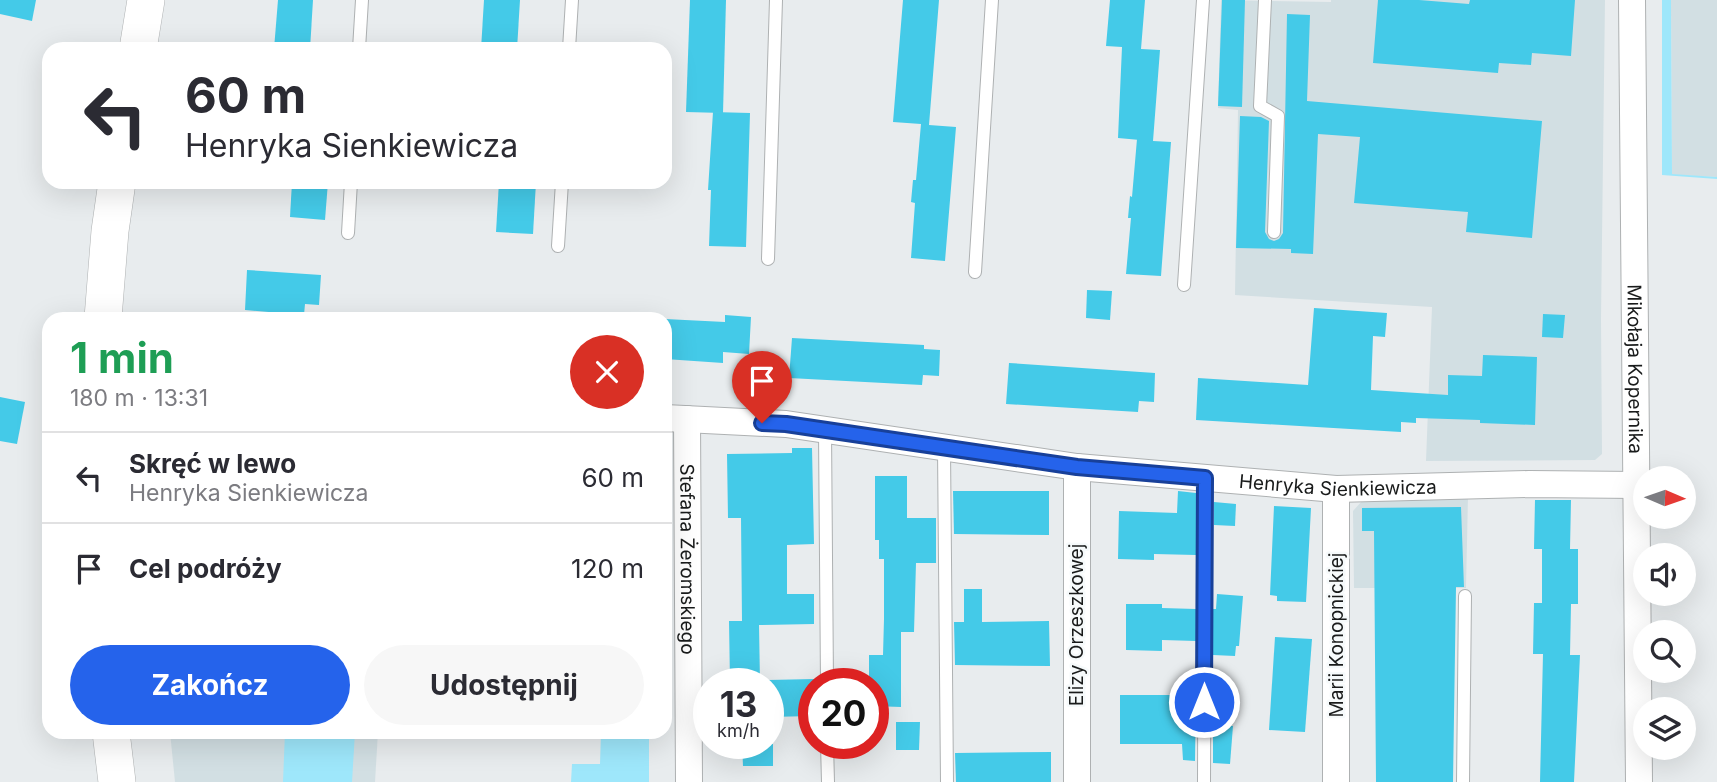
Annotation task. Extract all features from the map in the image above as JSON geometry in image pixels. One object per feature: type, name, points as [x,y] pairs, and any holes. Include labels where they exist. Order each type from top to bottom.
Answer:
[{"type":"main road","points":[[139,42],[146,0]]},
{"type":"main road","points":[[103,312],[116,189]]},
{"type":"main road","points":[[112,739],[117,782]]},
{"type":"street","name":"Mikołaja Kopernika","points":[[1632,0],[1637,466]]},
{"type":"street","name":"Henryka Sienkiewicza","points":[[676,418],[786,424],[1077,467],[1336,489],[1529,484],[1633,485]]},
{"type":"street","name":"Stefana Żeromskiego","points":[[676,418],[677,664],[689,782]]},
{"type":"street","name":"Elizy Orzeszkowej","points":[[1077,467],[1077,782]]},
{"type":"street","name":"Marii Konopnickiej","points":[[1336,489],[1336,782]]},
{"type":"street","name":"Mikołaja Kopernika","points":[[1637,529],[1639,782]]},
{"type":"lane","points":[[359,42],[362,0]]},
{"type":"lane","points":[[569,42],[572,0]]},
{"type":"lane","points":[[768,259],[776,0]]},
{"type":"lane","points":[[975,272],[992,0]]},
{"type":"lane","points":[[1184,285],[1203,0]]},
{"type":"lane","points":[[1265,0],[1261,106],[1278,116],[1274,232]]},
{"type":"lane","points":[[348,233],[351,189]]},
{"type":"lane","points":[[558,246],[562,189]]},
{"type":"lane","points":[[825,430],[827,668]]},
{"type":"lane","points":[[944,449],[947,782]]},
{"type":"lane","points":[[1204,782],[1205,478]]},
{"type":"lane","points":[[1463,782],[1465,596]]},
{"type":"lane","points":[[827,759],[828,782]]},
{"type":"shaded area","points":[[1221,0],[1605,0],[1602,454],[1595,460],[1426,461],[1432,307],[1235,295],[1238,110],[1218,108]]},
{"type":"shaded area","points":[[1662,0],[1671,0],[1672,174],[1717,179],[1662,175]]},
{"type":"shaded area","points":[[1671,0],[1717,0],[1717,177],[1672,175]]},
{"type":"shaded area","points":[[1468,497],[1466,588],[1354,588],[1353,511],[1363,500]]},
{"type":"shaded area","points":[[171,739],[378,739],[375,782],[175,782]]},
{"type":"shaded area","points":[[285,739],[355,739],[352,782],[283,782]]},
{"type":"shaded area","points":[[601,739],[649,739],[649,782],[571,782],[572,764],[600,764]]},
{"type":"building","points":[[0,0],[36,0],[32,21],[0,14]]},
{"type":"building","points":[[278,0],[313,0],[310,42],[275,42]]},
{"type":"building","points":[[484,0],[520,0],[517,42],[481,42]]},
{"type":"building","points":[[690,0],[726,0],[723,113],[686,112]]},
{"type":"building","points":[[903,0],[939,0],[929,125],[956,127],[945,261],[911,258],[915,203],[911,202],[913,180],[916,180],[921,124],[893,122]]},
{"type":"building","points":[[1110,0],[1145,0],[1141,49],[1160,50],[1153,141],[1171,142],[1161,276],[1126,274],[1131,218],[1128,218],[1137,140],[1118,138],[1122,47],[1106,46]]},
{"type":"building","points":[[1222,0],[1245,0],[1242,107],[1218,106]]},
{"type":"building","points":[[1378,0],[1469,4],[1470,0],[1575,0],[1571,56],[1532,53],[1531,65],[1499,63],[1498,73],[1373,63]]},
{"type":"building","points":[[1287,14],[1310,15],[1307,101],[1542,121],[1532,238],[1466,232],[1468,212],[1354,203],[1360,137],[1318,134],[1313,254],[1291,253],[1291,249],[1236,248],[1240,116],[1261,117],[1269,121],[1265,232],[1269,239],[1274,241],[1283,233]]},
{"type":"building","points":[[713,112],[750,113],[746,247],[709,246],[711,190],[708,190]]},
{"type":"building","points":[[292,189],[327,189],[325,220],[290,217]]},
{"type":"building","points":[[499,189],[536,189],[533,234],[496,232]]},
{"type":"building","points":[[247,270],[321,275],[319,305],[305,304],[304,312],[245,310]]},
{"type":"building","points":[[1087,290],[1112,291],[1110,320],[1086,318]]},
{"type":"building","points":[[1314,308],[1387,313],[1385,337],[1373,336],[1371,390],[1448,395],[1448,375],[1482,376],[1483,355],[1537,357],[1535,425],[1416,418],[1416,423],[1401,422],[1401,432],[1196,420],[1198,378],[1308,385]]},
{"type":"building","points":[[1543,314],[1565,315],[1563,338],[1542,337]]},
{"type":"building","points":[[725,315],[751,317],[749,354],[723,352],[723,363],[672,359],[672,319],[725,322]]},
{"type":"building","points":[[792,338],[924,345],[924,349],[940,350],[939,376],[923,375],[922,385],[789,378]]},
{"type":"building","points":[[1009,363],[1155,373],[1154,402],[1139,401],[1138,412],[1006,404]]},
{"type":"building","points":[[0,397],[25,402],[17,444],[0,441]]},
{"type":"building","points":[[792,448],[812,448],[814,544],[787,545],[787,594],[814,594],[814,624],[759,625],[760,668],[730,668],[729,621],[742,621],[741,518],[728,518],[727,454],[792,453]]},
{"type":"building","points":[[875,476],[907,476],[907,518],[936,518],[936,563],[916,563],[914,632],[901,632],[901,707],[889,707],[889,668],[869,668],[869,655],[883,655],[884,559],[879,559],[879,540],[875,540]]},
{"type":"building","points":[[953,491],[1049,491],[1049,535],[954,534]]},
{"type":"building","points":[[1178,491],[1196,493],[1196,555],[1154,554],[1154,560],[1118,559],[1119,511],[1177,513]]},
{"type":"building","points":[[1535,500],[1571,500],[1570,549],[1578,549],[1578,604],[1571,604],[1570,655],[1580,655],[1574,782],[1540,782],[1543,654],[1533,654],[1534,603],[1542,603],[1542,549],[1534,549]]},
{"type":"building","points":[[1214,502],[1236,504],[1235,526],[1214,525]]},
{"type":"building","points":[[1274,506],[1311,508],[1306,602],[1277,601],[1277,596],[1270,595]]},
{"type":"building","points":[[1461,507],[1464,587],[1456,587],[1453,782],[1376,782],[1374,531],[1362,531],[1362,508]]},
{"type":"building","points":[[964,589],[982,589],[982,622],[1049,621],[1050,666],[955,665],[954,622],[964,622]]},
{"type":"building","points":[[1217,594],[1243,596],[1239,646],[1236,646],[1235,656],[1213,655],[1213,609],[1216,609]]},
{"type":"building","points":[[1126,604],[1162,604],[1162,608],[1196,609],[1196,641],[1162,640],[1162,651],[1126,650]]},
{"type":"building","points":[[1275,637],[1312,639],[1305,732],[1269,730]]},
{"type":"building","points":[[798,679],[798,716],[784,717],[784,680]]},
{"type":"building","points":[[1179,691],[1196,691],[1195,761],[1183,760],[1182,744],[1120,744],[1120,695],[1179,695]]},
{"type":"building","points":[[896,722],[920,722],[919,750],[896,750]]},
{"type":"building","points":[[1213,725],[1233,726],[1230,764],[1213,763]]},
{"type":"building","points":[[1051,752],[1051,782],[956,782],[955,753]]},
{"type":"building","points":[[743,759],[773,759],[773,766],[743,766]]},
{"type":"route","points":[[762,423],[786,424],[1077,467],[1205,478],[1204,702]]}]
